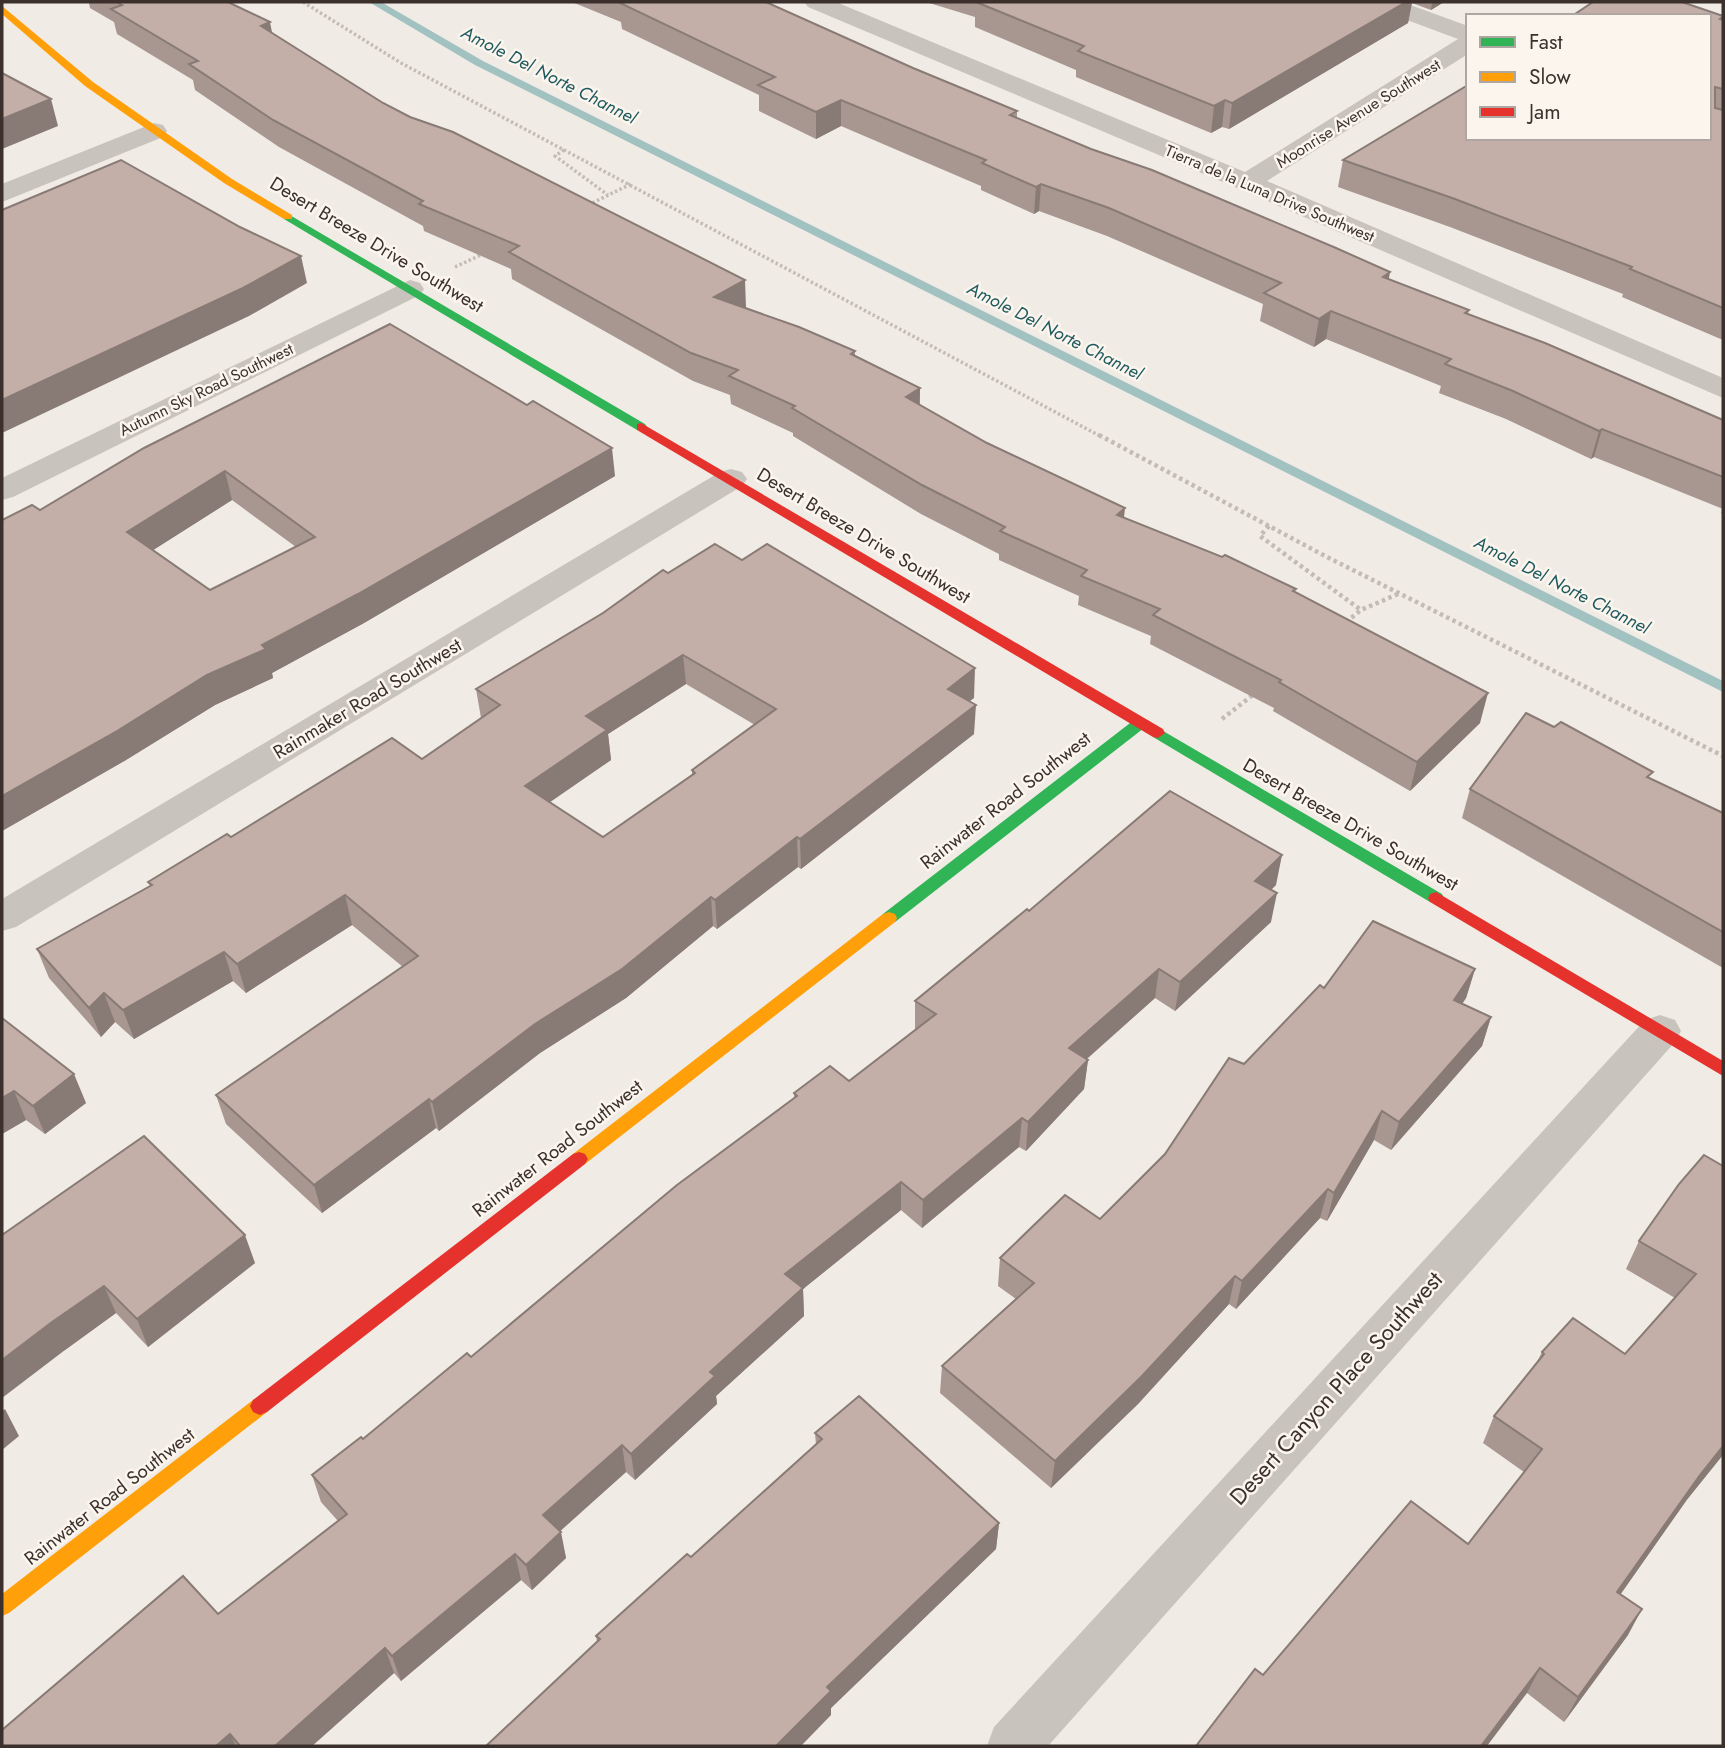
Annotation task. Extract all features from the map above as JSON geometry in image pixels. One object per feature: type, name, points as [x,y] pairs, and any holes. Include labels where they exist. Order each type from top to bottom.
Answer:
[{"type":"street","name":"Tierra de la Luna Drive Southwest","points":[[816,2],[1247,182],[1723,390]]},
{"type":"street","points":[[1380,2],[1466,33]]},
{"type":"street","name":"Desert Breeze Drive Southwest","points":[[2,9],[89,83],[228,181],[1723,1069]]},
{"type":"street","name":"Moonrise Avenue Southwest","points":[[1247,182],[1466,44]]},
{"type":"street","points":[[2,194],[154,131]]},
{"type":"street","name":"Autumn Sky Road Southwest","points":[[2,490],[410,289]]},
{"type":"street","name":"Rainmaker Road Southwest","points":[[2,918],[731,479]]},
{"type":"street","name":"Rainwater Road Southwest","points":[[2,1606],[1139,724]]},
{"type":"street","name":"Desert Canyon Place Southwest","points":[[1013,1746],[1660,1031]]},
{"type":"path","points":[[303,2],[401,64],[632,184],[1269,526],[1398,594],[1558,671],[1723,756]]},
{"type":"path","points":[[564,150],[555,156],[608,195]]},
{"type":"path","points":[[584,207],[632,184]]},
{"type":"path","points":[[410,289],[488,252]]},
{"type":"path","points":[[1269,526],[1260,536],[1361,610]]},
{"type":"path","points":[[1341,626],[1361,610],[1398,594]]},
{"type":"path","points":[[1182,749],[1259,690]]},
{"type":"building","points":[[117,2],[228,2],[270,22],[261,26],[383,103],[410,117],[453,132],[745,280],[714,297],[799,327],[855,351],[851,354],[920,388],[906,397],[987,443],[1125,508],[1117,515],[1222,557],[1225,555],[1296,589],[1293,591],[1488,693],[1417,762],[1279,682],[1281,680],[1153,615],[1160,609],[1081,576],[1087,570],[1000,531],[1005,527],[922,485],[792,408],[795,406],[729,376],[738,370],[691,353],[509,252],[519,246],[419,204],[423,201],[273,120],[189,64],[198,61],[111,9],[122,5]]},
{"type":"building","points":[[766,2],[1017,111],[1010,115],[1091,149],[1152,170],[1336,248],[1390,272],[1383,277],[1469,310],[1465,313],[1545,343],[1723,420],[1723,477],[1602,429],[1599,431],[1513,391],[1445,364],[1451,359],[1331,311],[1319,319],[1264,293],[1281,283],[1109,208],[1041,184],[1036,187],[982,163],[986,160],[841,100],[816,112],[758,85],[775,77],[620,3]]},
{"type":"building","points":[[976,2],[1406,2],[1232,103],[1225,100],[1214,106],[1078,51],[1084,46]]},
{"type":"building","points":[[1593,2],[1682,2],[1723,16],[1720,19],[1723,20],[1723,89],[1715,87],[1715,108],[1723,110],[1723,308],[1630,269],[1632,267],[1455,199],[1343,160],[1466,86],[1466,140],[1711,140],[1711,14],[1575,14]]},
{"type":"building","points":[[2,73],[51,99],[2,119]]},
{"type":"building","points":[[121,160],[240,227],[301,256],[243,288],[2,400],[2,210]]},
{"type":"building","points":[[390,324],[527,405],[533,401],[612,448],[358,594],[262,645],[266,649],[207,675],[117,731],[2,796],[2,520],[32,505],[40,510],[144,448]],"holes":[[[225,471],[315,537],[210,590],[127,532]]]},
{"type":"building","points":[[715,544],[742,560],[767,544],[975,668],[948,689],[976,705],[800,839],[797,837],[715,900],[711,897],[622,969],[535,1024],[432,1102],[429,1099],[314,1185],[216,1095],[418,956],[345,895],[237,964],[224,952],[123,1010],[104,993],[89,1008],[37,949],[152,885],[148,882],[227,834],[231,837],[392,738],[422,759],[500,705],[476,689],[603,613],[663,570],[668,573]],"holes":[[[683,655],[776,709],[692,770],[695,773],[603,837],[525,786],[607,730],[586,716]]]},
{"type":"building","points":[[1526,713],[1554,727],[1561,722],[1653,772],[1647,777],[1723,813],[1723,932],[1470,789]]},
{"type":"building","points":[[1170,791],[1282,855],[1255,881],[1277,893],[1180,982],[1159,969],[1069,1048],[1088,1060],[1028,1122],[1022,1118],[923,1200],[901,1182],[785,1274],[803,1288],[710,1372],[715,1376],[631,1454],[622,1445],[543,1515],[561,1532],[526,1565],[515,1554],[392,1656],[385,1648],[275,1746],[240,1746],[230,1734],[216,1746],[2,1746],[2,1730],[183,1576],[218,1614],[347,1514],[312,1475],[361,1437],[363,1439],[467,1353],[471,1357],[677,1185],[797,1096],[794,1093],[830,1066],[849,1081],[936,1014],[915,1001],[1027,909],[1029,911]]},
{"type":"building","points":[[1373,921],[1475,969],[1454,1000],[1491,1017],[1399,1122],[1382,1111],[1334,1193],[1328,1189],[1242,1281],[1235,1276],[1142,1376],[1055,1461],[942,1366],[1034,1283],[1000,1258],[1065,1195],[1100,1219],[1165,1154],[1229,1058],[1244,1064],[1320,985],[1324,988]]},
{"type":"building","points":[[2,1018],[74,1074],[33,1106],[14,1091],[2,1098]]},
{"type":"building","points":[[144,1136],[245,1235],[137,1319],[104,1286],[2,1360],[2,1235]]},
{"type":"building","points":[[1704,1155],[1723,1166],[1723,1446],[1617,1592],[1642,1609],[1578,1697],[1540,1668],[1481,1746],[1196,1746],[1255,1669],[1263,1675],[1411,1501],[1468,1544],[1542,1449],[1494,1416],[1544,1354],[1542,1352],[1573,1318],[1625,1354],[1696,1274],[1639,1241],[1679,1184]]},
{"type":"building","points":[[859,1396],[999,1523],[827,1687],[831,1691],[776,1746],[486,1746],[600,1639],[596,1636],[687,1554],[691,1557],[822,1439],[815,1433]]},
{"type":"waterway","name":"Amole Del Norte Channel","points":[[374,2],[479,63],[1723,687]]},
{"type":"traffic: fast","points":[[288,217],[641,427]]},
{"type":"traffic: fast","points":[[889,918],[1139,724]]},
{"type":"traffic: fast","points":[[1158,733],[1436,898]]},
{"type":"traffic: slow","points":[[2,9],[89,84],[228,181],[288,217]]},
{"type":"traffic: slow","points":[[579,1159],[889,918]]},
{"type":"traffic: slow","points":[[2,1606],[260,1406]]},
{"type":"traffic: jam","points":[[641,427],[1158,733]]},
{"type":"traffic: jam","points":[[1436,898],[1723,1069]]},
{"type":"traffic: jam","points":[[260,1406],[579,1159]]}]
